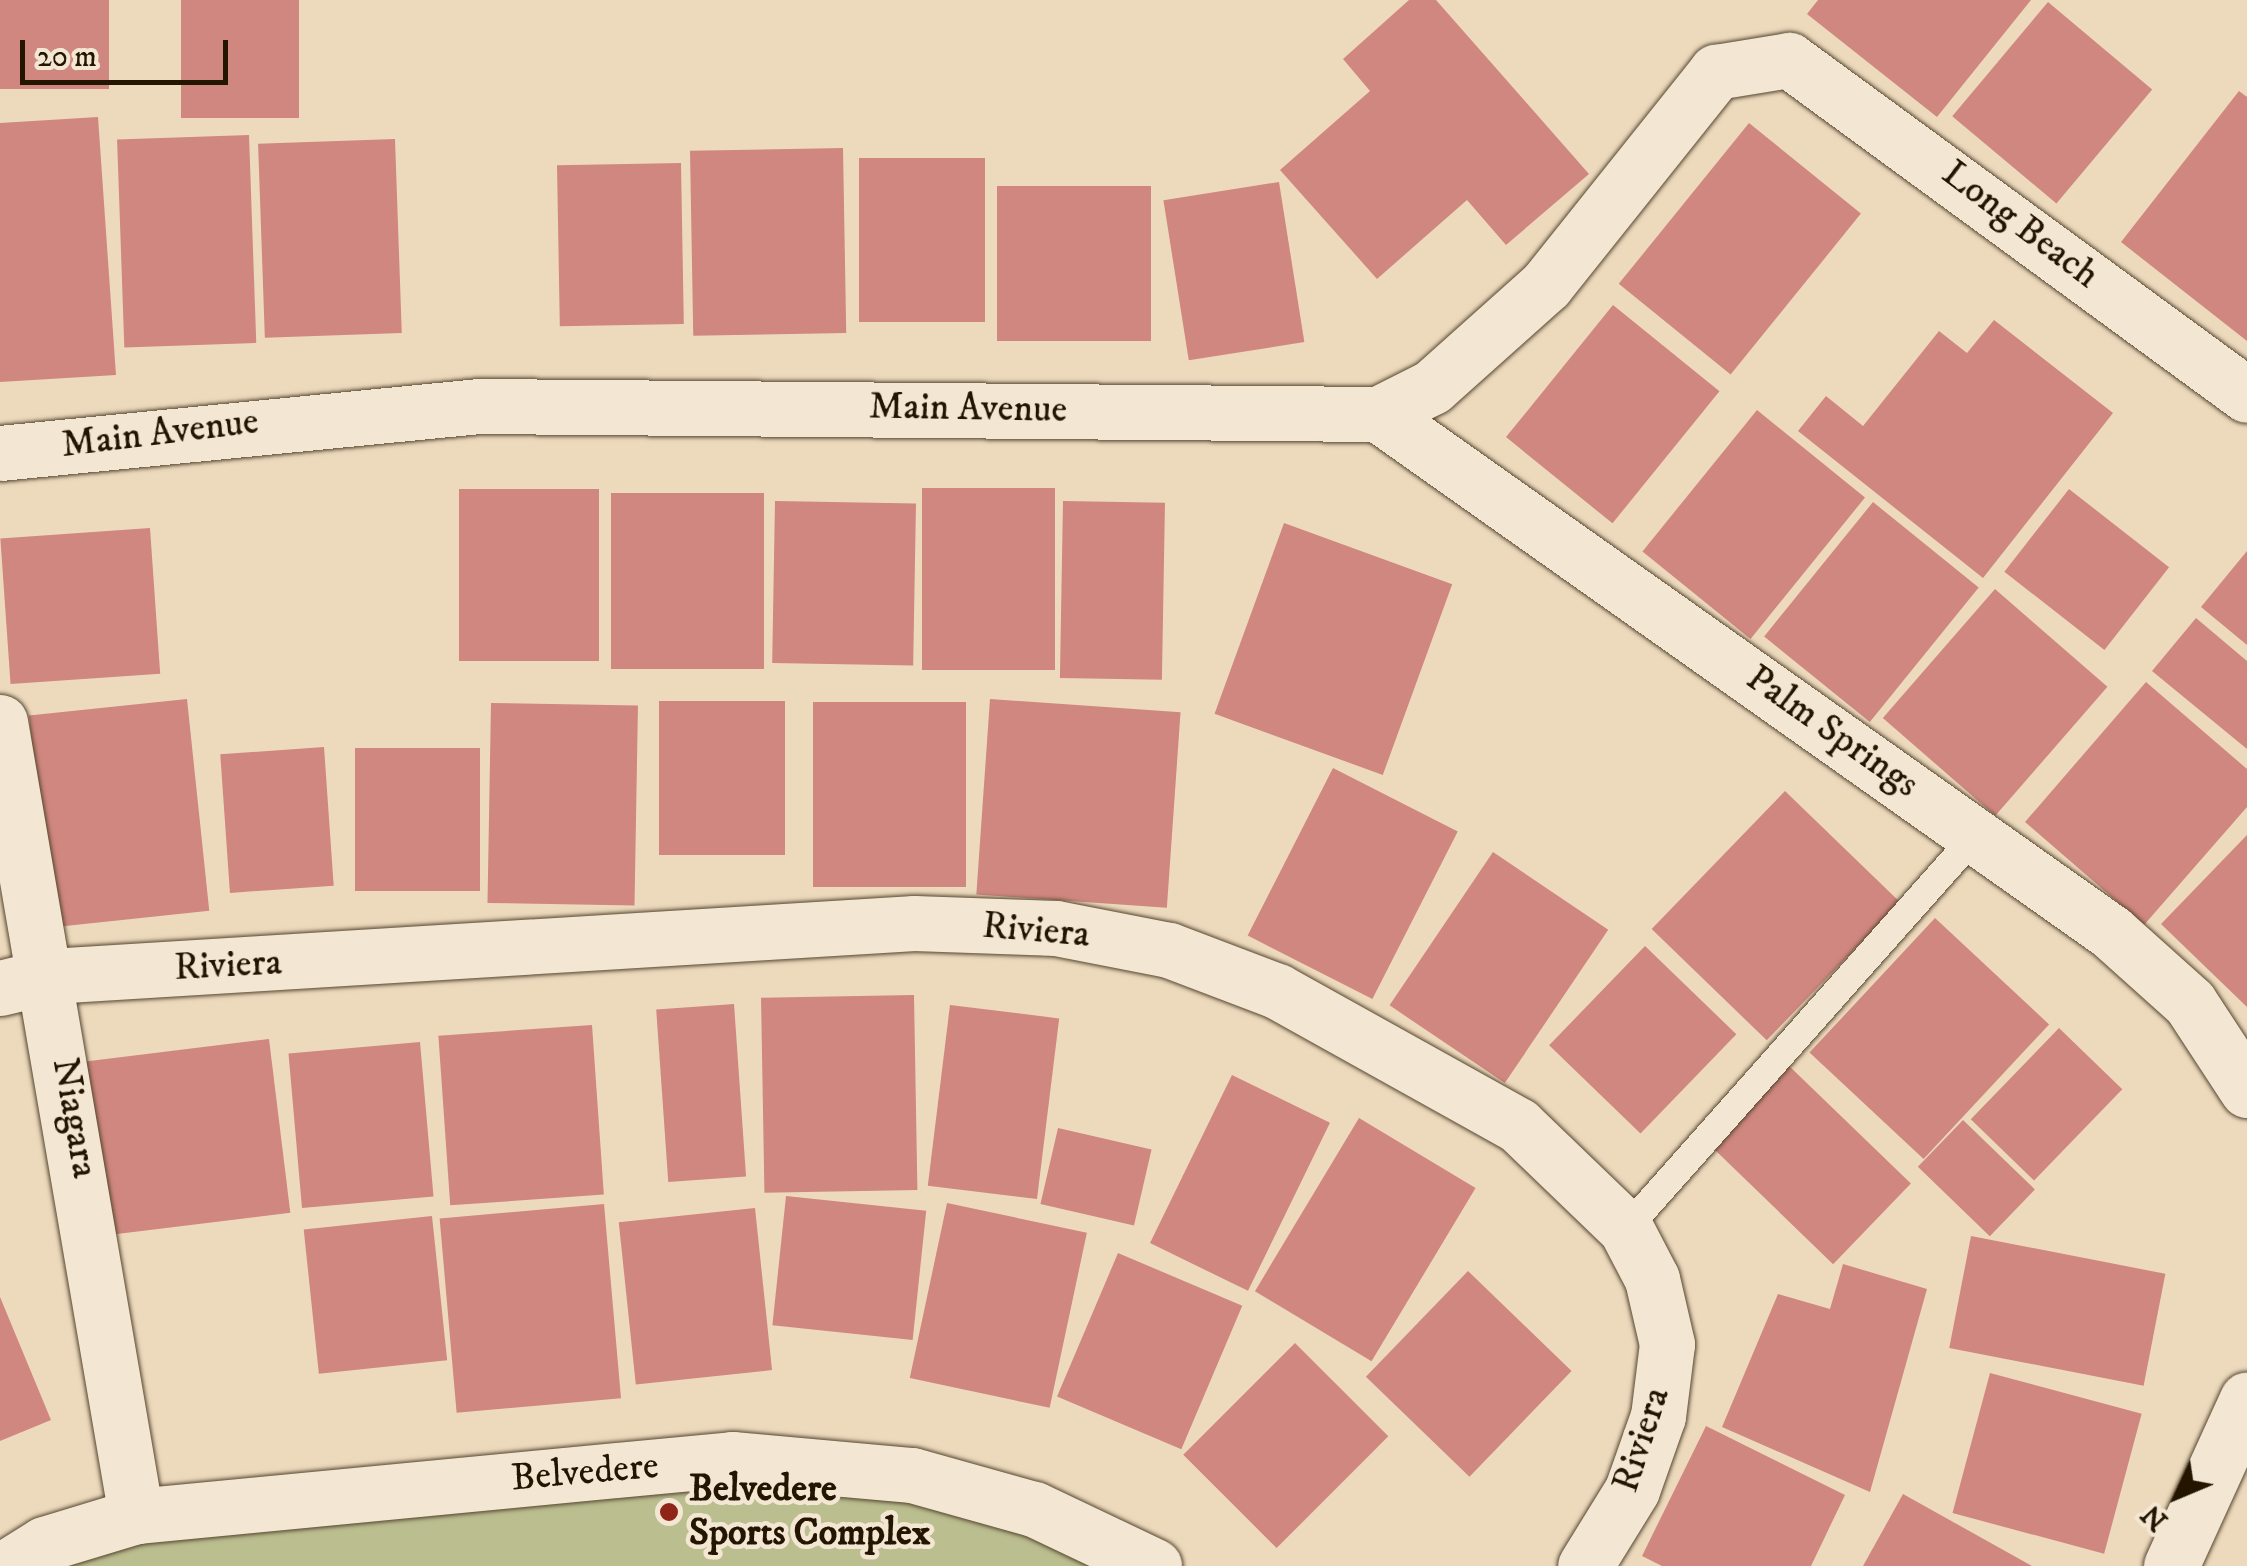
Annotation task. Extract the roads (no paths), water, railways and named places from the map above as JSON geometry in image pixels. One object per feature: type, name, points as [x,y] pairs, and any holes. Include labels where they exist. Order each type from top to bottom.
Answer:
[{"type":"street","name":"Long Beach","points":[[1789,60],[2247,395]]},
{"type":"street","name":"Main Avenue","points":[[0,453],[340,413],[479,406],[1378,414],[1432,387],[1546,285],[1716,72],[1789,60]]},
{"type":"street","name":"Palm Springs","points":[[1378,414],[1977,834],[2190,1003],[2247,1090]]},
{"type":"street","name":"Niagara","points":[[0,722],[25,982],[136,1516]]},
{"type":"street","name":"Riviera","points":[[25,982],[914,923],[1056,928],[1168,950],[1277,992],[1518,1125],[1626,1229],[1652,1279],[1667,1344],[1658,1416],[1632,1490],[1586,1566]]},
{"type":"street","points":[[2171,1566],[2247,1399]]},
{"type":"street","name":"Belvedere","points":[[9,1566],[44,1544],[136,1516],[732,1459],[912,1475],[1034,1510],[1154,1566]]},
{"type":"lane","points":[[1626,1229],[1977,834]]},
{"type":"place","name":"Belvedere Sports Complex","points":[[669,1512]]}]
